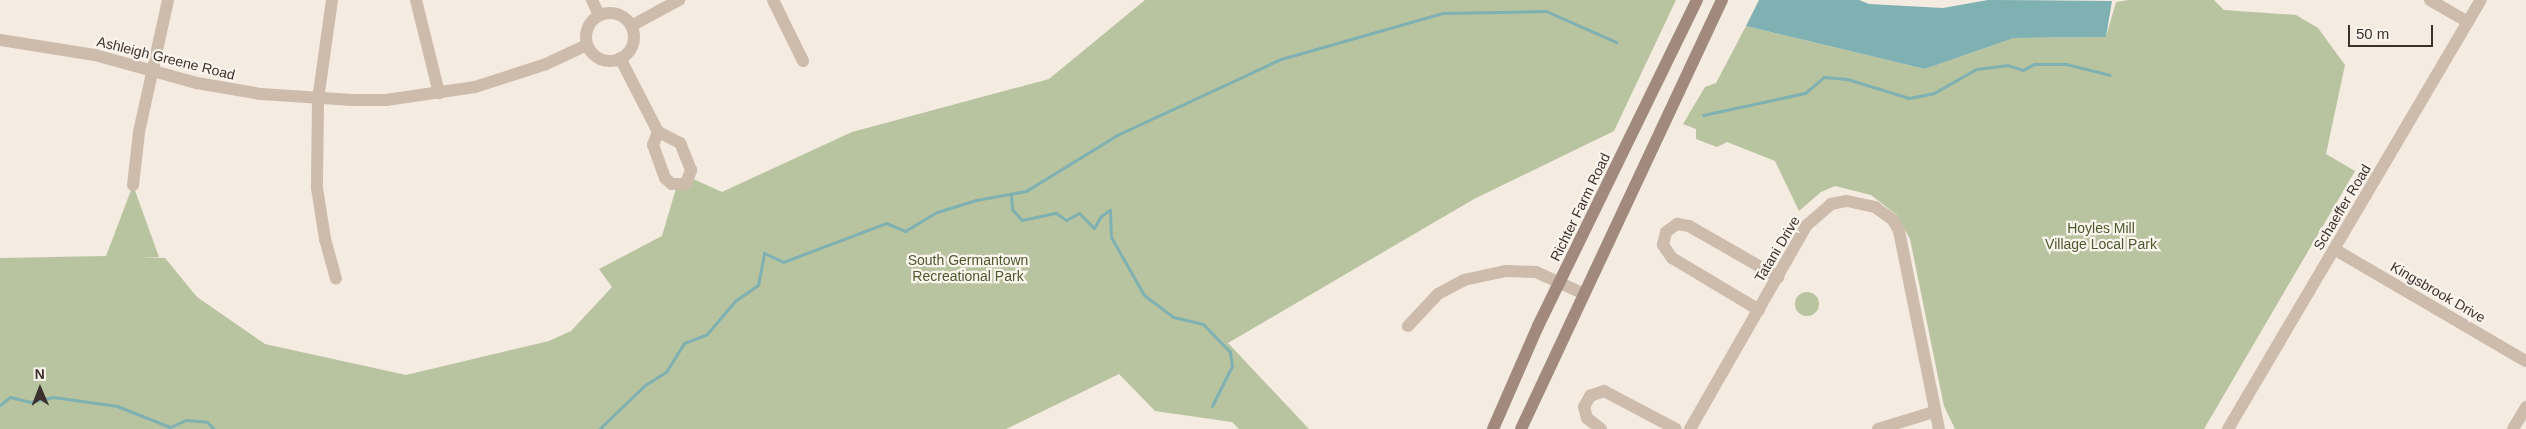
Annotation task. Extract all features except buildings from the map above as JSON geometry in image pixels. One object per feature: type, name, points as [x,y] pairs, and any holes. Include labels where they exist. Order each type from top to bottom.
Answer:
[{"type":"main road","name":"Richter Farm Road","points":[[1493,429],[1560,282],[1697,0]]},
{"type":"main road","points":[[1521,429],[1582,293],[1722,0]]},
{"type":"street","points":[[133,185],[151,70],[168,0]]},
{"type":"street","points":[[332,0],[318,100],[317,188],[325,239],[336,279]]},
{"type":"street","points":[[416,0],[439,93]]},
{"type":"street","points":[[592,0],[599,15]]},
{"type":"street","points":[[631,26],[679,0]]},
{"type":"street","points":[[773,0],[803,61]]},
{"type":"street","points":[[2430,0],[2468,22]]},
{"type":"street","name":"Schaeffer Road","points":[[2228,429],[2481,0]]},
{"type":"street","points":[[613,13],[631,26],[631,48],[620,58],[604,60],[591,52],[587,45],[586,31],[599,15],[613,13]]},
{"type":"street","name":"Ashleigh Greene Road","points":[[0,40],[95,55],[197,83],[261,94],[318,100],[386,100],[475,87],[546,64],[587,45]]},
{"type":"street","points":[[620,58],[658,132]]},
{"type":"street","name":"Tatani Drive","points":[[1690,429],[1807,225],[1830,204],[1847,201],[1862,203],[1885,213],[1899,231],[1903,242],[1934,412],[1939,429]]},
{"type":"street","points":[[1759,310],[1672,258],[1663,245],[1666,232],[1677,224],[1689,226],[1778,277]]},
{"type":"street","name":"Kingsbrook Drive","points":[[2334,250],[2526,361]]},
{"type":"street","points":[[1408,326],[1438,294],[1464,280],[1506,271],[1536,272],[1582,293]]},
{"type":"street","points":[[1601,429],[1587,418],[1584,407],[1590,396],[1604,392],[1676,429]]},
{"type":"street","points":[[2513,429],[2526,407]]},
{"type":"street","points":[[1878,429],[1934,412]]},
{"type":"green space","name":"South Germantown Recreational Park","points":[[1145,0],[1676,0],[1614,131],[1474,199],[1228,343],[1309,429],[1239,429],[1232,422],[1155,411],[1119,374],[1006,429],[0,429],[0,258],[106,256],[133,185],[159,257],[140,257],[165,258],[197,297],[265,344],[406,375],[549,341],[571,331],[612,287],[599,269],[662,236],[677,185],[691,178],[722,192],[852,132],[1049,79]]},
{"type":"green space","name":"Hoyles Mill Village Local Park","points":[[2129,0],[2214,0],[2224,10],[2296,15],[2318,28],[2345,65],[2326,154],[2355,171],[2204,429],[1955,429],[1944,406],[1910,239],[1897,215],[1871,195],[1835,186],[1821,192],[1799,211],[1775,161],[1727,142],[1717,147],[1696,139],[1696,129],[1683,124],[1705,87],[1716,83],[1746,26],[1925,69],[2014,38],[2106,37],[2116,2]]},
{"type":"green space","points":[[1807,292],[1815,296],[1819,304],[1815,312],[1807,316],[1799,312],[1795,304],[1799,296]]},
{"type":"water","points":[[1759,0],[1859,0],[1869,4],[1943,8],[1988,0],[2112,1],[2106,37],[2014,38],[1925,69],[1746,26]]},
{"type":"waterway","points":[[599,429],[645,385],[666,372],[684,343],[707,334],[735,301],[758,285],[764,253],[783,262],[886,223],[905,231],[937,212],[976,200],[1026,191],[1117,135],[1281,59],[1443,13],[1546,11],[1616,42]]},
{"type":"waterway","points":[[1703,115],[1805,93],[1824,77],[1847,79],[1909,98],[1934,93],[1976,69],[2007,65],[2023,70],[2034,64],[2066,64],[2110,75]]},
{"type":"waterway","points":[[1011,194],[1012,209],[1022,220],[1056,213],[1066,220],[1079,213],[1094,228],[1101,216],[1110,210],[1111,237],[1144,295],[1173,317],[1203,324],[1230,352],[1232,366],[1212,406]]},
{"type":"waterway","points":[[0,405],[10,397],[30,402],[53,397],[117,406],[170,427],[186,420],[207,422],[214,429]]}]
